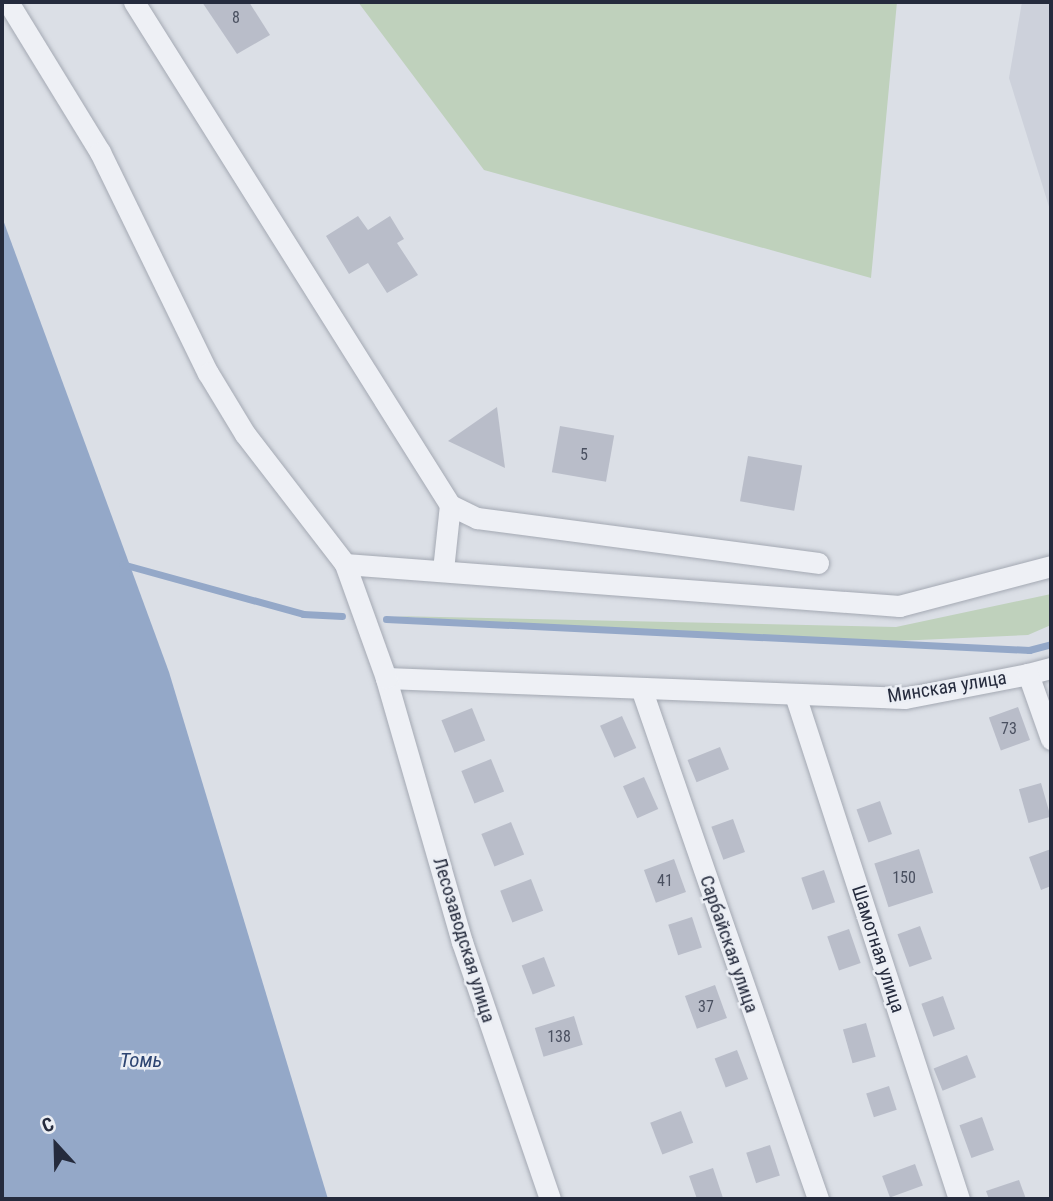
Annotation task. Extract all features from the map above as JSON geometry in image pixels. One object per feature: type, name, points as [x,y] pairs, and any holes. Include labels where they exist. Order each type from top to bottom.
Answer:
[{"type":"street","name":"Лесозаводская улица","points":[[8,2],[100,152],[208,373],[245,434],[345,564],[386,678],[462,942],[550,1199]]},
{"type":"street","points":[[134,2],[450,505],[477,518],[818,563]]},
{"type":"street","points":[[443,570],[450,505]]},
{"type":"street","points":[[345,564],[898,606],[1051,566]]},
{"type":"street","points":[[1028,674],[1051,668]]},
{"type":"street","name":"Минская улица","points":[[386,678],[641,688],[796,698],[905,698],[1028,674],[1051,739]]},
{"type":"street","name":"Сарбайская улица","points":[[641,688],[818,1199]]},
{"type":"street","name":"Шамотная улица","points":[[796,698],[959,1199]]},
{"type":"shaded area","points":[[1022,2],[1051,2],[1051,213],[1009,78]]},
{"type":"green space","points":[[358,2],[897,2],[871,278],[484,170]]},
{"type":"green space","points":[[1051,594],[1051,625],[1028,635],[830,644],[393,616],[896,627]]},
{"type":"water","name":"Томь","points":[[2,217],[169,672],[328,1199],[2,1199]]},
{"type":"building","points":[[202,2],[249,2],[270,35],[237,54]]},
{"type":"building","points":[[358,216],[368,230],[390,216],[404,239],[397,243],[418,275],[387,293],[368,263],[349,274],[326,236]]},
{"type":"building","points":[[497,407],[505,468],[448,441]]},
{"type":"building","points":[[560,426],[614,436],[606,482],[552,472]]},
{"type":"building","points":[[748,456],[802,466],[794,511],[740,501]]},
{"type":"building","points":[[1018,707],[1030,740],[1001,750],[989,718]]},
{"type":"building","points":[[472,708],[485,740],[455,753],[441,720]]},
{"type":"building","points":[[622,716],[636,748],[614,758],[600,726]]},
{"type":"building","points":[[720,747],[729,769],[697,782],[688,760]]},
{"type":"building","points":[[491,759],[504,791],[474,803],[461,771]]},
{"type":"building","points":[[644,777],[658,809],[637,818],[623,786]]},
{"type":"building","points":[[1041,783],[1051,817],[1029,823],[1019,789]]},
{"type":"building","points":[[880,801],[892,834],[868,842],[857,810]]},
{"type":"building","points":[[733,819],[745,852],[723,860],[711,827]]},
{"type":"building","points":[[511,822],[524,854],[494,866],[481,834]]},
{"type":"building","points":[[919,849],[933,893],[889,907],[874,864]]},
{"type":"building","points":[[1051,849],[1051,886],[1041,890],[1029,857]]},
{"type":"building","points":[[674,859],[686,892],[656,903],[644,870]]},
{"type":"building","points":[[824,870],[835,902],[812,910],[801,878]]},
{"type":"building","points":[[531,879],[543,911],[512,923],[500,891]]},
{"type":"building","points":[[692,917],[702,947],[678,955],[668,925]]},
{"type":"building","points":[[920,926],[932,959],[909,967],[897,934]]},
{"type":"building","points":[[849,929],[861,963],[839,971],[827,936]]},
{"type":"building","points":[[544,957],[555,986],[533,995],[522,966]]},
{"type":"building","points":[[715,985],[727,1018],[697,1029],[685,996]]},
{"type":"building","points":[[943,996],[955,1029],[933,1037],[921,1004]]},
{"type":"building","points":[[574,1016],[583,1045],[544,1057],[535,1028]]},
{"type":"building","points":[[866,1023],[876,1057],[853,1063],[843,1030]]},
{"type":"building","points":[[737,1050],[748,1079],[726,1088],[715,1059]]},
{"type":"building","points":[[967,1055],[976,1077],[943,1091],[934,1068]]},
{"type":"building","points":[[889,1086],[897,1110],[874,1117],[866,1093]]},
{"type":"building","points":[[681,1111],[693,1143],[662,1155],[650,1123]]},
{"type":"building","points":[[982,1117],[994,1150],[971,1158],[959,1125]]},
{"type":"building","points":[[770,1145],[780,1175],[756,1183],[746,1153]]},
{"type":"building","points":[[915,1164],[923,1186],[890,1198],[882,1176]]},
{"type":"building","points":[[713,1168],[723,1198],[697,1199],[689,1176]]},
{"type":"building","points":[[1019,1180],[1026,1199],[989,1199],[986,1191]]},
{"type":"waterway","points":[[122,564],[303,614],[342,616]]},
{"type":"waterway","points":[[386,619],[1029,650],[1051,644]]}]
